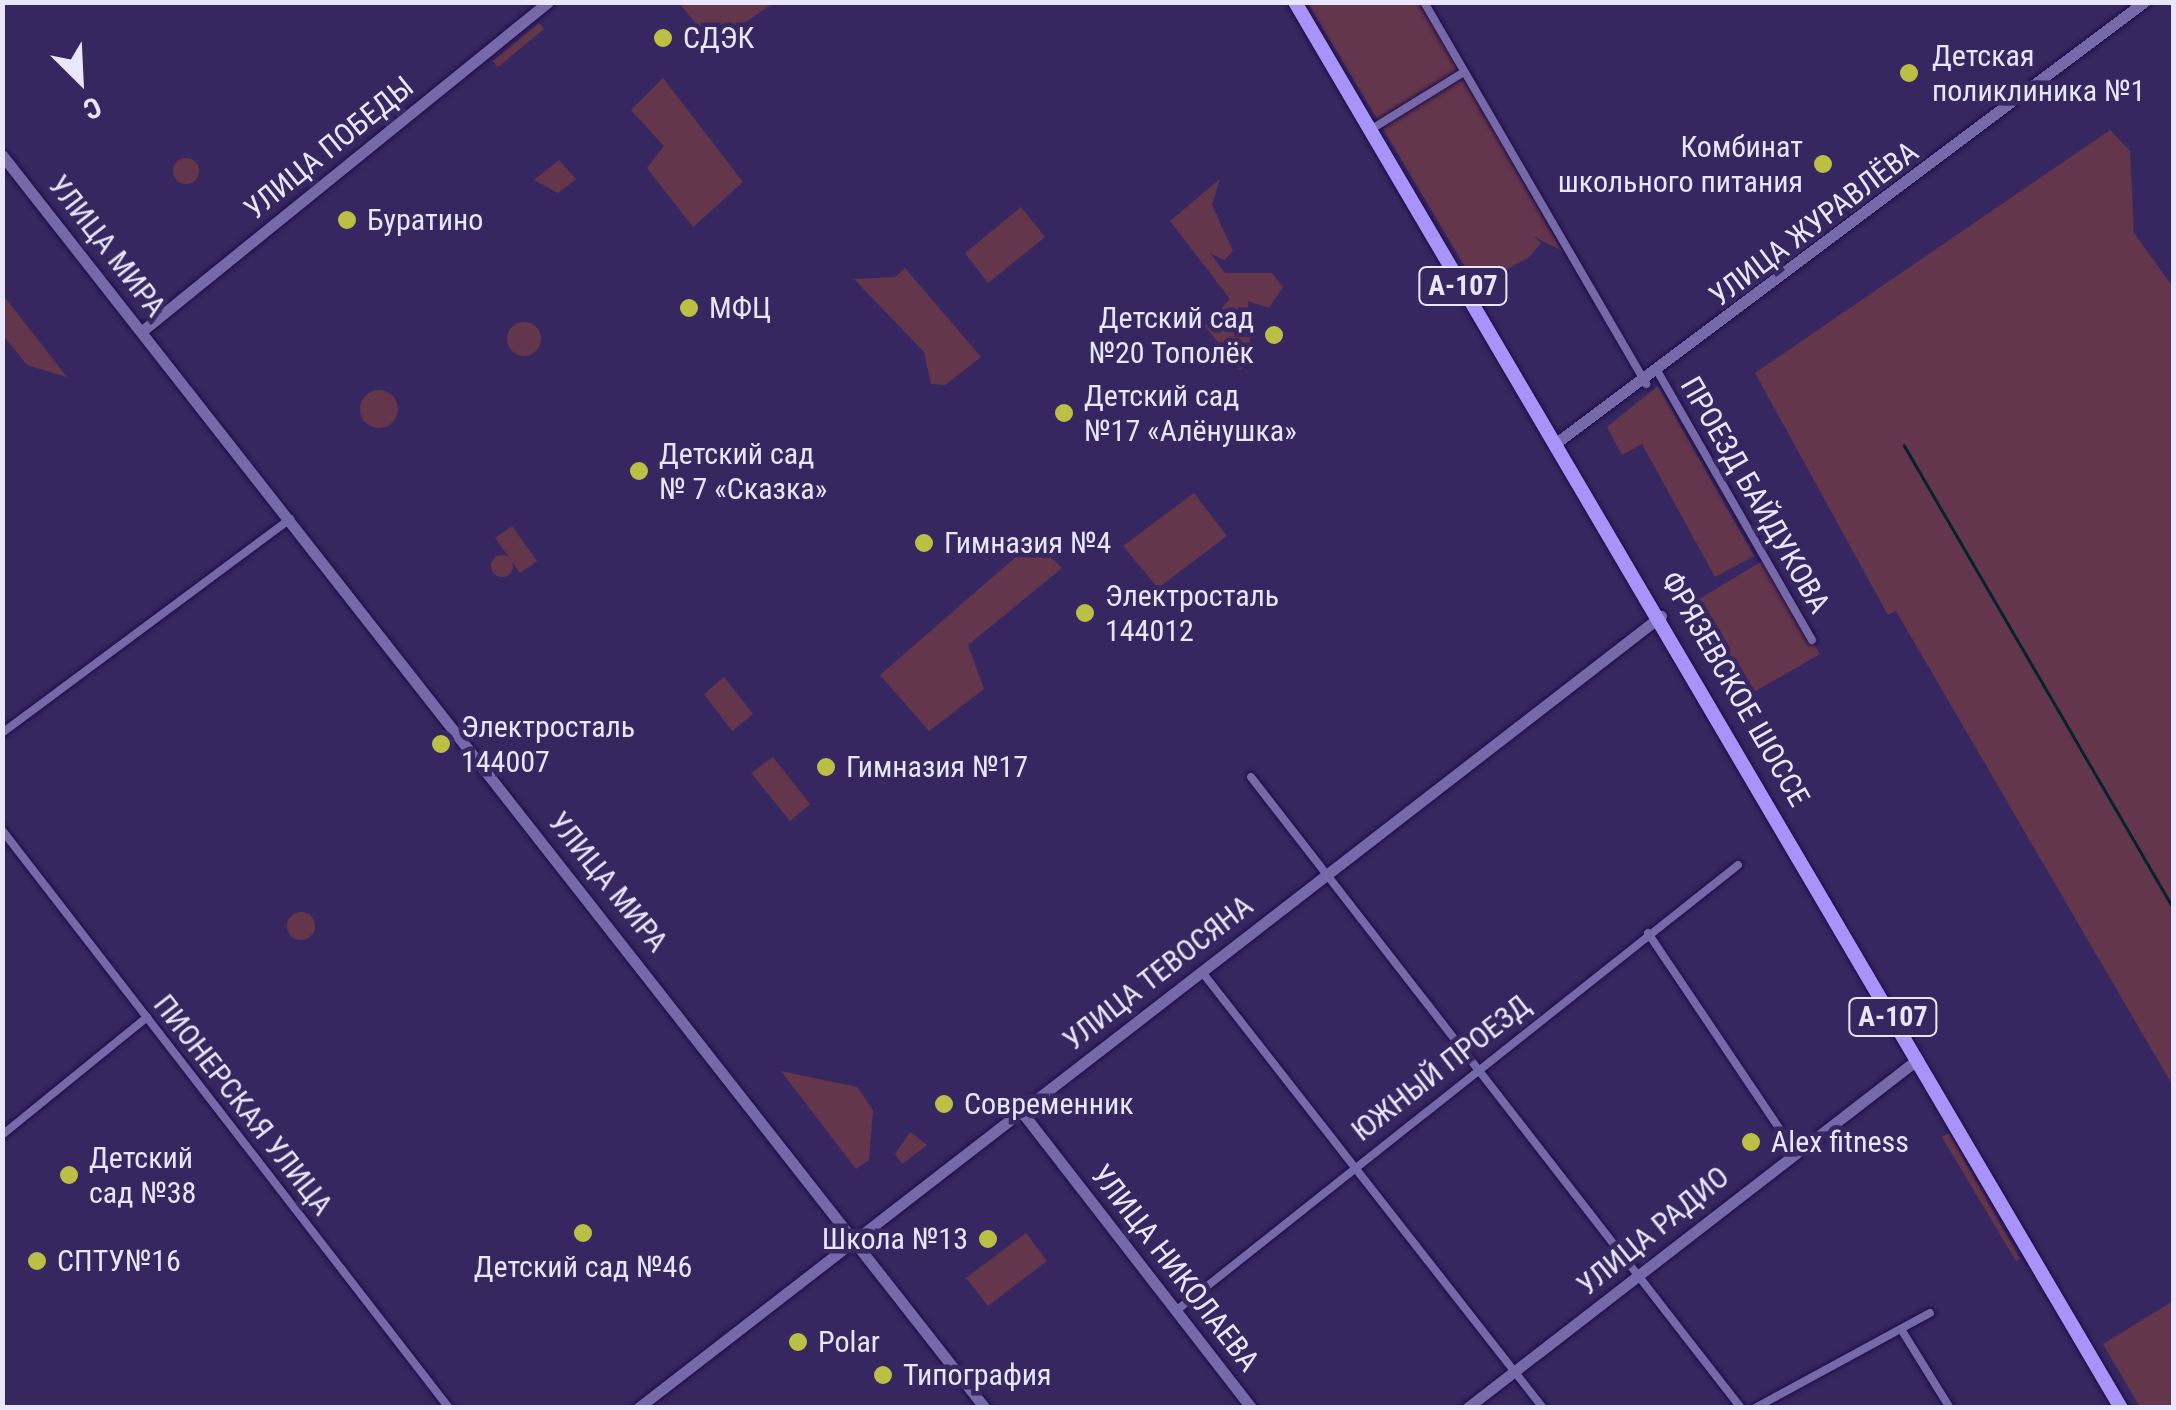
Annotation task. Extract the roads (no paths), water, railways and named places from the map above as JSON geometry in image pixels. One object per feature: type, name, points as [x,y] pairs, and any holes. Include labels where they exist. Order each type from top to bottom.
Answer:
[{"type":"highway","name":"ФРЯЗЕВСКОЕ ШОССЕ","points":[[1296,2],[1661,616],[2122,1408]]},
{"type":"main road","name":"УЛИЦА ПОБЕДЫ","points":[[142,331],[548,2]]},
{"type":"main road","name":"УЛИЦА ЖУРАВЛЁВА","points":[[1556,443],[1646,384],[2144,2]]},
{"type":"main road","name":"УЛИЦА МИРА","points":[[2,155],[856,1237],[985,1408]]},
{"type":"main road","name":"УЛИЦА ТЕВОСЯНА","points":[[638,1408],[1661,616]]},
{"type":"main road","name":"УЛИЦА РАДИО","points":[[1467,1408],[1794,1150],[1918,1059]]},
{"type":"main road","name":"УЛИЦА НИКОЛАЕВА","points":[[1021,1111],[1252,1408]]},
{"type":"street","points":[[1424,2],[1646,384]]},
{"type":"street","points":[[1370,130],[1464,72]]},
{"type":"street","name":"ПРОЕЗД БАЙДУКОВА","points":[[1659,374],[1812,640]]},
{"type":"street","points":[[2,733],[290,519]]},
{"type":"street","points":[[1251,776],[1324,874],[1338,883],[1480,1066],[1740,1408]]},
{"type":"street","name":"ПИОНЕРСКАЯ УЛИЦА","points":[[2,830],[449,1408]]},
{"type":"street","name":"ЮЖНЫЙ ПРОЕЗД","points":[[1176,1310],[1354,1165],[1738,865]]},
{"type":"street","points":[[1648,934],[1794,1150]]},
{"type":"street","points":[[1202,972],[1543,1408]]},
{"type":"street","points":[[2,1135],[147,1018]]},
{"type":"street","points":[[1755,1408],[1930,1313]]},
{"type":"street","points":[[1901,1328],[1950,1408]]},
{"type":"waterway","points":[[1904,445],[2174,909]]},
{"type":"place","name":"СДЭК","points":[[663,38]]},
{"type":"place","name":"Детская поликлиника №1","points":[[1909,73]]},
{"type":"place","name":"Комбинат школьного питания","points":[[1823,164]]},
{"type":"place","name":"Буратино","points":[[347,220]]},
{"type":"place","name":"МФЦ","points":[[689,308]]},
{"type":"place","name":"Детский сад №20 Тополёк","points":[[1274,335]]},
{"type":"place","name":"Детский сад №17 «Алёнушка»","points":[[1064,413]]},
{"type":"place","name":"Детский сад № 7 «Сказка»","points":[[639,471]]},
{"type":"place","name":"Гимназия №4","points":[[924,543]]},
{"type":"place","name":"Электросталь 144012","points":[[1085,613]]},
{"type":"place","name":"Электросталь 144007","points":[[441,744]]},
{"type":"place","name":"Гимназия №17","points":[[826,767]]},
{"type":"place","name":"Современник","points":[[944,1104]]},
{"type":"place","name":"Alex fitness","points":[[1751,1142]]},
{"type":"place","name":"Детский сад №38","points":[[69,1175]]},
{"type":"place","name":"Детский сад №46","points":[[583,1233]]},
{"type":"place","name":"Школа №13","points":[[988,1239]]},
{"type":"place","name":"СПТУ№16","points":[[37,1261]]},
{"type":"place","name":"Polar","points":[[798,1342]]},
{"type":"place","name":"Типография","points":[[883,1375]]}]
